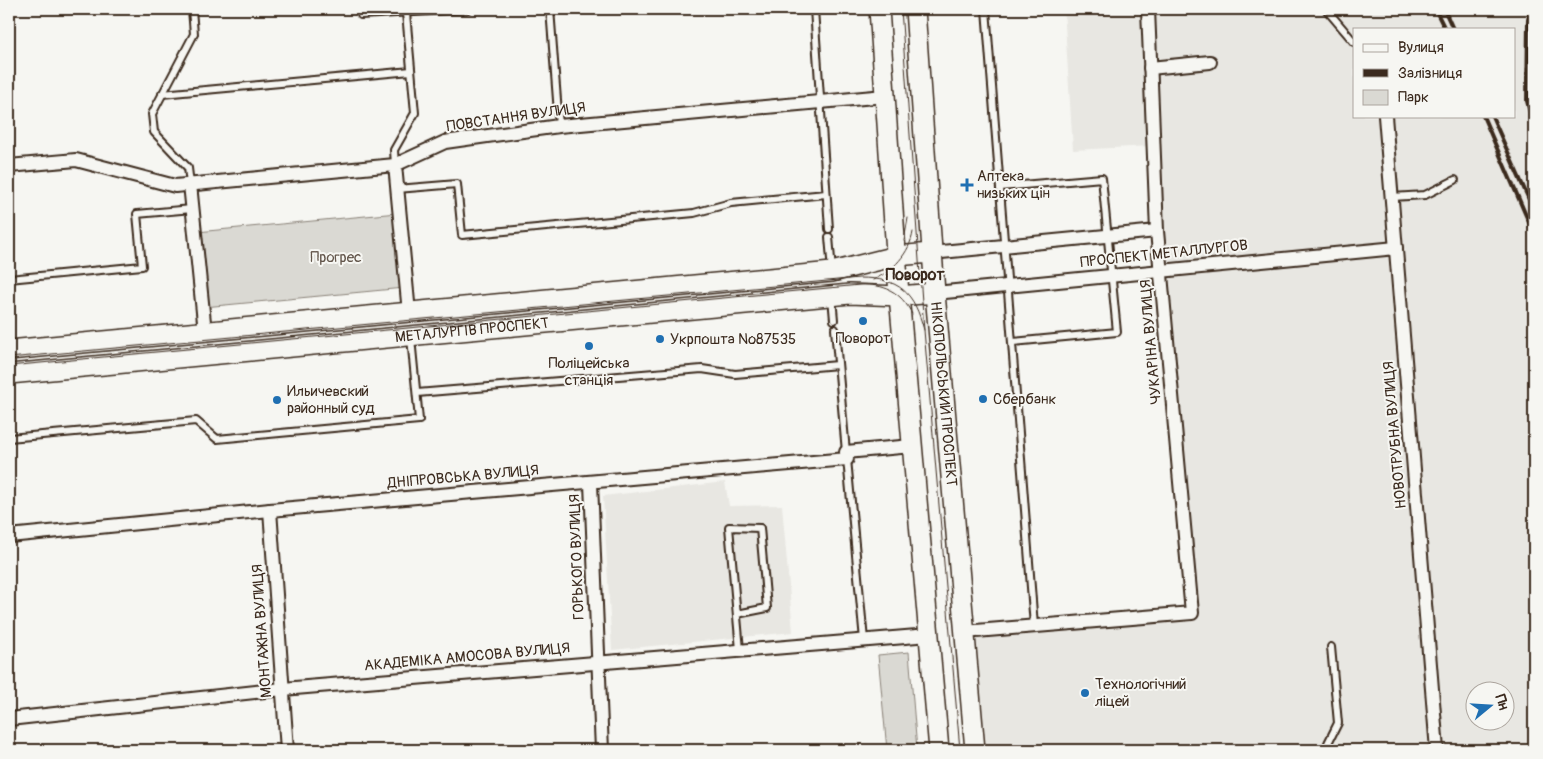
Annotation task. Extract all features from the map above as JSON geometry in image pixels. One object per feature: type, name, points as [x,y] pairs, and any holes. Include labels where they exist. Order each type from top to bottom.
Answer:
[{"type":"main road","points":[[880,9],[896,256],[939,750]]},
{"type":"main road","name":"НІКОПОЛЬСЬКИЙ ПРОСПЕКТ","points":[[915,9],[935,293],[974,750]]},
{"type":"main road","name":"МЕТАЛУРГІВ ПРОСПЕКТ","points":[[9,350],[832,272],[896,256],[932,253]]},
{"type":"main road","name":"МЕТАЛУРГІВ ПРОСПЕКТ","points":[[9,374],[832,296],[856,294],[900,296],[935,293]]},
{"type":"main road","points":[[409,312],[411,336]]},
{"type":"main road","points":[[205,332],[207,355]]},
{"type":"street","name":"ЧУКАРІНА ВУЛИЦЯ","points":[[1034,626],[1192,613],[1157,231],[1148,9]]},
{"type":"street","points":[[1150,68],[1210,62]]},
{"type":"street","name":"ПОВСТАННЯ ВУЛИЦЯ","points":[[9,166],[76,160],[175,186],[395,165],[445,142],[559,126],[885,96]]},
{"type":"street","name":"НОВОТРУБНА ВУЛИЦЯ","points":[[1385,118],[1437,750]]},
{"type":"street","points":[[395,165],[409,312]]},
{"type":"street","points":[[190,184],[205,332]]},
{"type":"street","name":"ПРОСПЕКТ МЕТАЛЛУРГОВ","points":[[932,253],[1157,231]]},
{"type":"street","name":"ПРОСПЕКТ МЕТАЛЛУРГОВ","points":[[935,293],[1396,248]]},
{"type":"street","name":"ДНІПРОВСЬКА ВУЛИЦЯ","points":[[9,536],[270,510],[591,483],[912,446]]},
{"type":"street","name":"ГОРЬКОГО ВУЛИЦЯ","points":[[591,483],[602,750]]},
{"type":"street","name":"МОНТАЖНА ВУЛИЦЯ","points":[[270,510],[287,750]]},
{"type":"street","points":[[964,632],[1034,626]]},
{"type":"street","name":"АКАДЕМІКА АМОСОВА ВУЛИЦЯ","points":[[9,719],[283,689],[929,634]]},
{"type":"lane","points":[[190,184],[188,168],[154,132],[152,114],[194,34],[192,9]]},
{"type":"lane","points":[[361,16],[468,9]]},
{"type":"lane","points":[[550,9],[559,126]]},
{"type":"lane","points":[[814,9],[829,229]]},
{"type":"lane","points":[[986,9],[1034,626]]},
{"type":"lane","points":[[1326,9],[1353,41]]},
{"type":"lane","points":[[395,165],[394,150],[415,112],[406,13]]},
{"type":"lane","points":[[162,94],[411,71]]},
{"type":"lane","points":[[1000,187],[1102,178],[1117,332],[1013,342]]},
{"type":"lane","points":[[1392,198],[1425,195],[1455,180]]},
{"type":"lane","points":[[397,189],[457,184],[462,234],[694,212],[731,203],[826,194]]},
{"type":"lane","points":[[9,279],[142,266],[137,214],[192,209]]},
{"type":"lane","points":[[829,237],[832,272]]},
{"type":"lane","points":[[832,296],[834,320]]},
{"type":"lane","points":[[835,329],[864,640]]},
{"type":"lane","points":[[9,438],[196,421],[217,439],[419,420],[411,336]]},
{"type":"lane","points":[[416,393],[702,369],[735,374],[838,365]]},
{"type":"lane","points":[[737,614],[767,608],[760,528],[729,527],[740,650]]},
{"type":"lane","points":[[1329,750],[1328,743],[1338,723],[1331,647]]},
{"type":"shaded area","points":[[1064,9],[1534,9],[1534,750],[979,750],[969,635],[1190,617],[1151,146],[1073,150]]},
{"type":"shaded area","points":[[725,482],[729,506],[782,505],[793,632],[612,650],[603,496]]},
{"type":"green space","name":"Прогрес","points":[[397,213],[404,288],[204,307],[197,232]]},
{"type":"green space","points":[[909,652],[917,750],[887,750],[878,655]]},
{"type":"tram line","points":[[901,9],[924,330],[960,750]]},
{"type":"tram line","points":[[904,241],[908,218]]},
{"type":"tram line","points":[[873,280],[894,266],[908,247],[913,232]]},
{"type":"tram line","points":[[9,358],[859,278],[885,281],[895,284],[903,290],[915,306],[924,330]]},
{"type":"tram line","points":[[9,366],[860,285],[877,286],[891,290],[903,300],[912,314]]},
{"type":"railway","points":[[1435,9],[1444,28]]},
{"type":"railway","points":[[1444,9],[1453,28]]},
{"type":"railway","points":[[1531,9],[1528,20],[1527,101],[1534,128]]},
{"type":"railway","points":[[1484,118],[1534,234]]},
{"type":"railway","points":[[1493,118],[1534,211]]},
{"type":"place","name":"Аптека низьких цін","points":[[967,185]]},
{"type":"place","name":"Поворот","points":[[863,321]]},
{"type":"place","name":"Укрпошта №87535","points":[[660,339]]},
{"type":"place","name":"Поліцейська станція","points":[[589,346]]},
{"type":"place","name":"Сбербанк","points":[[983,399]]},
{"type":"place","name":"Ильичевский районный суд","points":[[277,400]]},
{"type":"place","name":"Технологічний ліцей","points":[[1085,693]]},
{"type":"district","name":"Поворот","points":[[915,275]]}]
